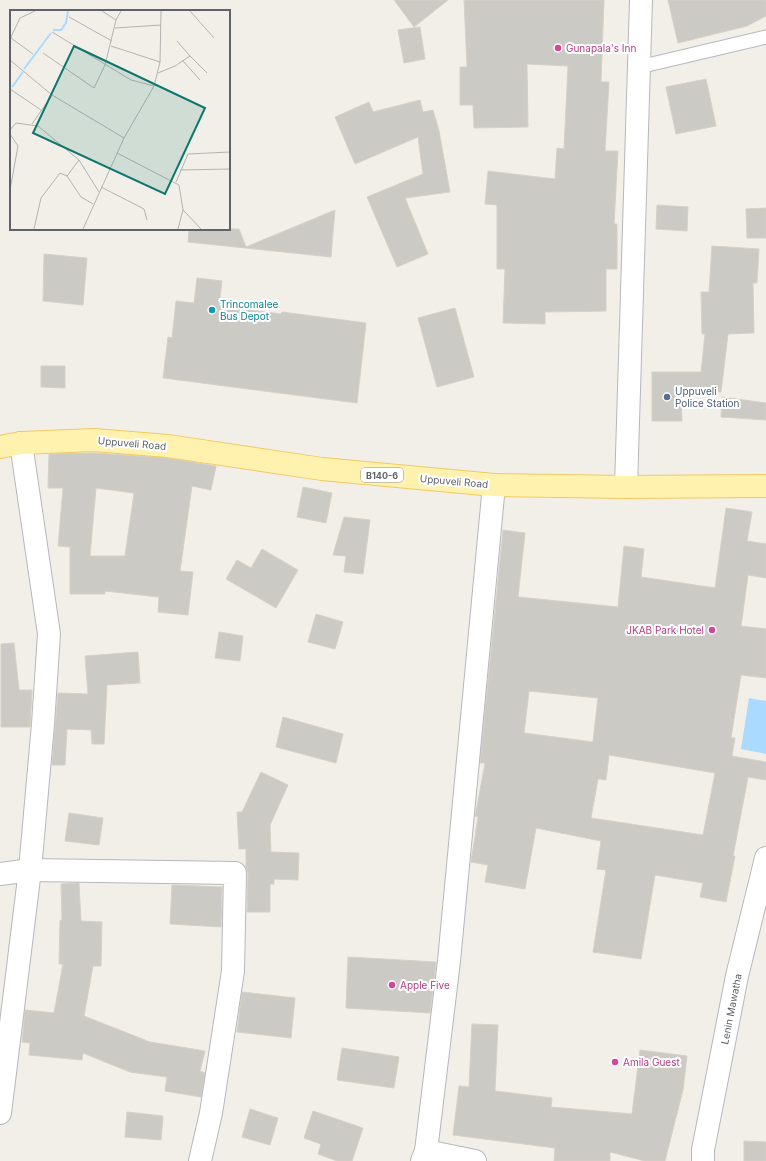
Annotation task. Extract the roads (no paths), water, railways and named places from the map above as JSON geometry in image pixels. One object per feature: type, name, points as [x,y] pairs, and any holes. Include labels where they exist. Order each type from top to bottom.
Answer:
[{"type":"main road","name":"Uppuveli Road","points":[[10,445],[94,440],[153,445],[322,469],[494,485],[626,487],[766,486]]},
{"type":"street","points":[[626,487],[641,0]]},
{"type":"street","points":[[0,1113],[30,870],[43,724],[49,634],[10,445]]},
{"type":"street","points":[[475,1161],[424,1156],[449,961],[494,485]]},
{"type":"street","name":"Lenin Mawatha","points":[[703,1161],[703,1150],[737,976],[766,858]]},
{"type":"street","points":[[0,874],[30,870],[234,873],[233,971],[211,1114],[200,1161]]},
{"type":"lane","points":[[640,67],[766,37]]},
{"type":"water","points":[[749,698],[766,701],[766,754],[741,749]]},
{"type":"place","name":"Gunapala's Inn","points":[[558,48]]},
{"type":"place","name":"Trincomalee Bus Depot","points":[[212,310]]},
{"type":"place","name":"Uppuveli Police Station","points":[[667,397]]},
{"type":"place","name":"JKAB Park Hotel","points":[[712,630]]},
{"type":"place","name":"Apple Five","points":[[392,985]]},
{"type":"place","name":"Amila Guest","points":[[615,1062]]}]
